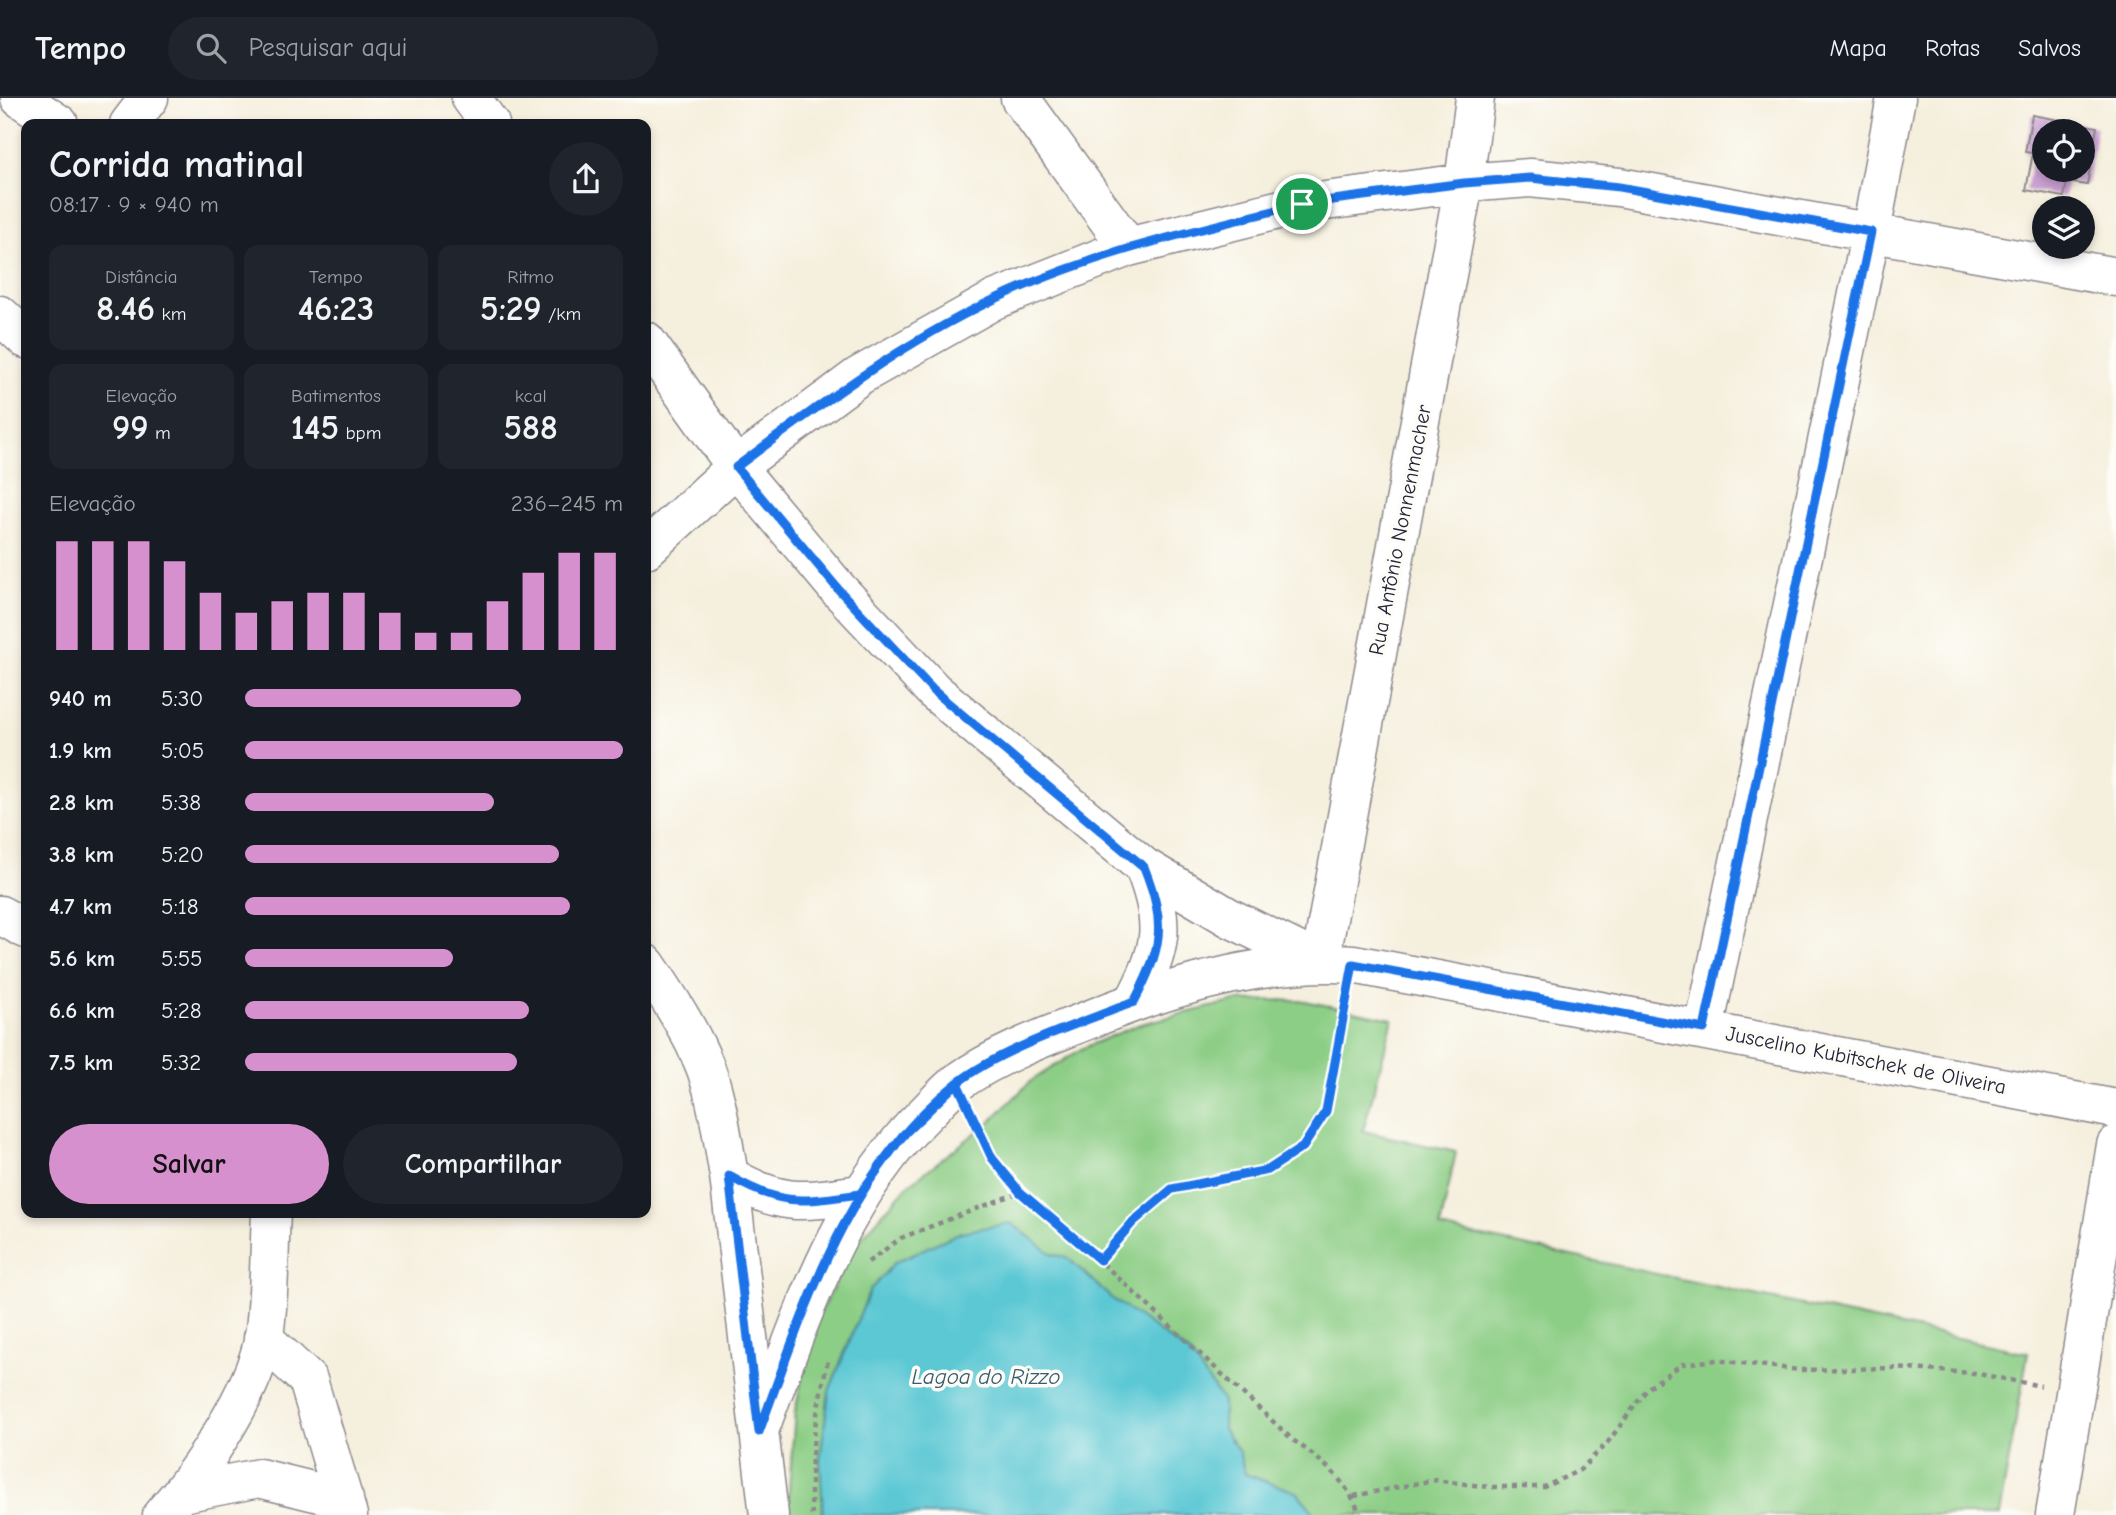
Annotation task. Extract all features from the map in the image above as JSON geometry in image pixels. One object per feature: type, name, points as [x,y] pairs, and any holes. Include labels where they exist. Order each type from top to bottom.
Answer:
[{"type":"street","points":[[20,98],[51,119]]},
{"type":"street","points":[[133,119],[149,98]]},
{"type":"street","points":[[471,98],[486,119]]},
{"type":"street","points":[[1020,98],[1128,247]]},
{"type":"street","name":"Rua Antônio Nonnenmacher","points":[[1336,963],[1464,183],[1475,98]]},
{"type":"street","points":[[1704,1029],[1871,232],[1896,98]]},
{"type":"street","points":[[651,544],[736,467],[859,376],[994,300],[1128,247],[1302,204],[1464,183],[1530,178],[1619,187],[2116,277]]},
{"type":"street","points":[[0,315],[21,334]]},
{"type":"street","points":[[651,348],[736,467],[838,589],[934,691],[1144,867],[1230,918],[1336,963]]},
{"type":"street","points":[[1134,1002],[1155,962],[1159,931],[1157,899],[1144,867]]},
{"type":"street","points":[[0,915],[21,926]]},
{"type":"street","name":"Juscelino Kubitschek de Oliveira","points":[[759,1432],[805,1308],[860,1194],[903,1135],[957,1083],[1017,1049],[1134,1002],[1219,978],[1336,963],[1704,1029],[2116,1109]]},
{"type":"street","points":[[651,972],[705,1068],[729,1176],[769,1515]]},
{"type":"street","points":[[2055,1515],[2116,1145]]},
{"type":"street","points":[[729,1176],[761,1195],[801,1202],[860,1194]]},
{"type":"street","points":[[172,1504],[237,1408],[263,1338],[271,1218]]},
{"type":"street","points":[[263,1338],[308,1380],[346,1507]]},
{"type":"street","points":[[172,1504],[259,1478],[346,1507]]},
{"type":"path","points":[[1100,1260],[1133,1222],[1172,1189],[1268,1170],[1303,1147],[1326,1111],[1336,963]]},
{"type":"path","points":[[957,1083],[992,1158],[1020,1192],[1100,1260],[1293,1440],[1325,1463],[1354,1496],[1360,1515]]},
{"type":"path","points":[[861,1273],[867,1262],[901,1238],[1020,1192]]},
{"type":"path","points":[[812,1515],[812,1450],[818,1399],[831,1348]]},
{"type":"path","points":[[1354,1496],[1434,1480],[1489,1487],[1544,1487],[1580,1470],[1608,1442],[1648,1388],[1682,1364],[1717,1360],[1799,1370],[1892,1368],[1974,1373],[2077,1393]]},
{"type":"green space","points":[[1300,1000],[1393,1019],[1363,1131],[1456,1152],[1440,1228],[2028,1353],[1999,1515],[787,1515],[795,1412],[812,1328],[856,1244],[907,1186],[991,1121],[1031,1081],[1083,1048],[1140,1024],[1236,1001]]},
{"type":"water","name":"Lagoa do Rizzo","points":[[1011,1223],[1052,1254],[1068,1258],[1110,1297],[1189,1353],[1223,1401],[1223,1429],[1239,1452],[1245,1474],[1297,1492],[1316,1515],[823,1515],[820,1459],[829,1391],[870,1290],[895,1262],[961,1232]]},
{"type":"building","points":[[2032,115],[2054,119],[2032,119],[2032,153],[2025,152]]},
{"type":"building","points":[[2032,158],[2032,182],[2067,182],[2064,196],[2026,190]]},
{"type":"building","points":[[2067,182],[2088,182],[2087,185]]},
{"type":"route","points":[[1302,204],[1128,247],[994,300],[859,376],[736,467],[838,589],[934,691],[1144,867],[1157,899],[1159,931],[1155,962],[1134,1002],[1017,1049],[957,1083],[903,1135],[860,1194],[805,1308],[759,1432],[729,1176],[761,1195],[801,1202],[860,1194],[903,1135],[957,1083],[992,1158],[1020,1192],[1100,1260],[1133,1222],[1172,1189],[1268,1170],[1303,1147],[1326,1111],[1353,964],[1704,1029],[1871,232],[1619,187],[1530,178],[1464,183],[1302,204]]}]
